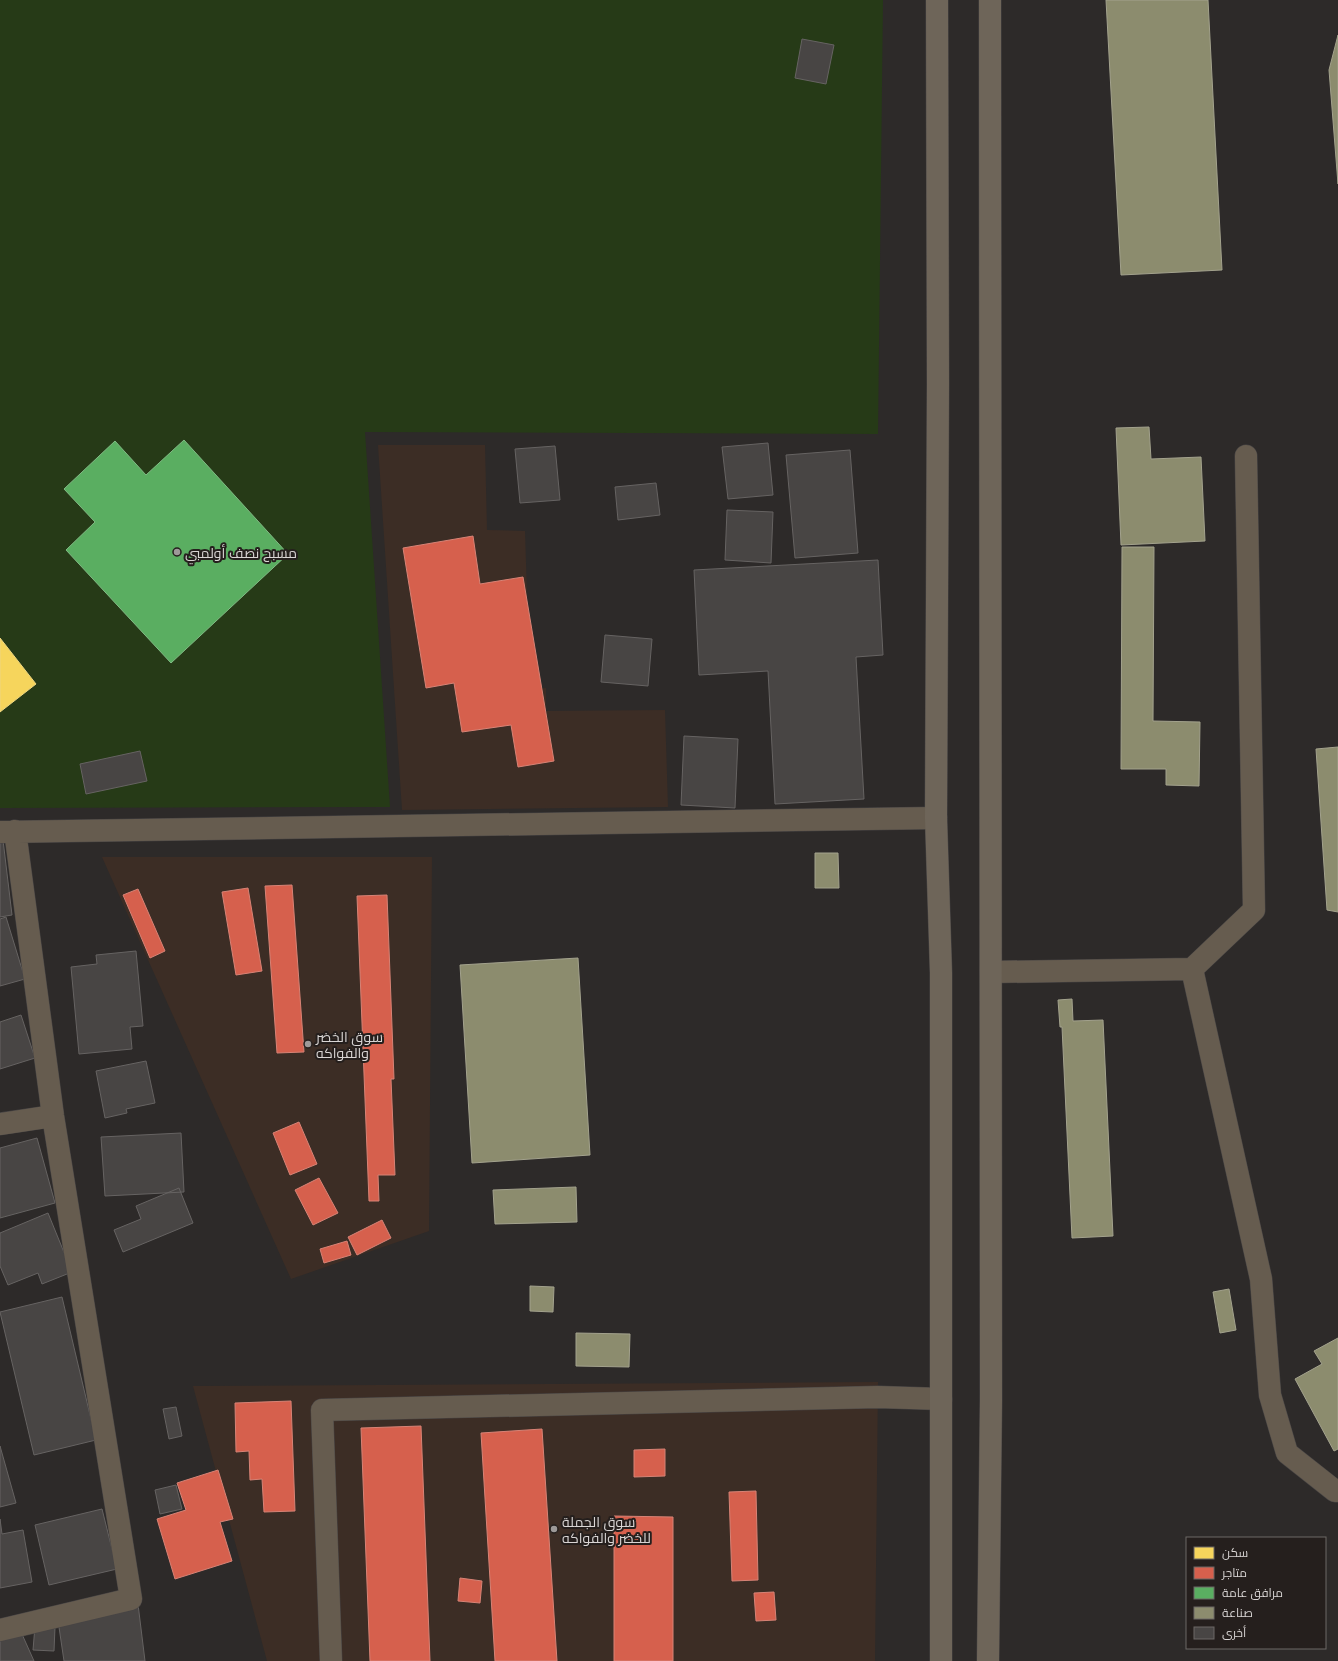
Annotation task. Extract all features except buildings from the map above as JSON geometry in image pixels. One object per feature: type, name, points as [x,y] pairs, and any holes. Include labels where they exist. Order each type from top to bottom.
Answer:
[{"type":"highway","points":[[937,0],[938,383],[936,818],[941,973],[941,1661]]},
{"type":"highway","points":[[988,1661],[991,1400],[990,0]]},
{"type":"street","points":[[991,972],[1192,968],[1254,910],[1246,456]]},
{"type":"street","points":[[0,1630],[132,1598],[8,832],[936,818]]},
{"type":"street","points":[[1192,968],[1260,1279],[1270,1395],[1287,1453],[1335,1491],[1338,1491]]},
{"type":"street","points":[[0,1124],[53,1116]]},
{"type":"street","points":[[331,1661],[322,1410],[878,1397],[941,1398]]},
{"type":"shaded area","points":[[378,445],[485,445],[487,530],[525,531],[530,689],[546,688],[546,711],[665,710],[668,807],[402,810]]},
{"type":"shaded area","name":"سوق الخضر والفواكه","points":[[102,857],[432,857],[429,1231],[291,1279]]},
{"type":"shaded area","name":"سوق الجملة للخضر والفواكه","points":[[878,1382],[875,1661],[267,1661],[193,1386]]},
{"type":"green space","points":[[0,0],[883,0],[878,434],[365,432],[390,807],[0,808]]},
{"type":"place","name":"مسبح نصف أولمبي","points":[[177,552]]},
{"type":"place","name":"سوق الخضر والفواكه","points":[[308,1044]]},
{"type":"place","name":"سوق الجملة للخضر والفواكه","points":[[554,1529]]}]
